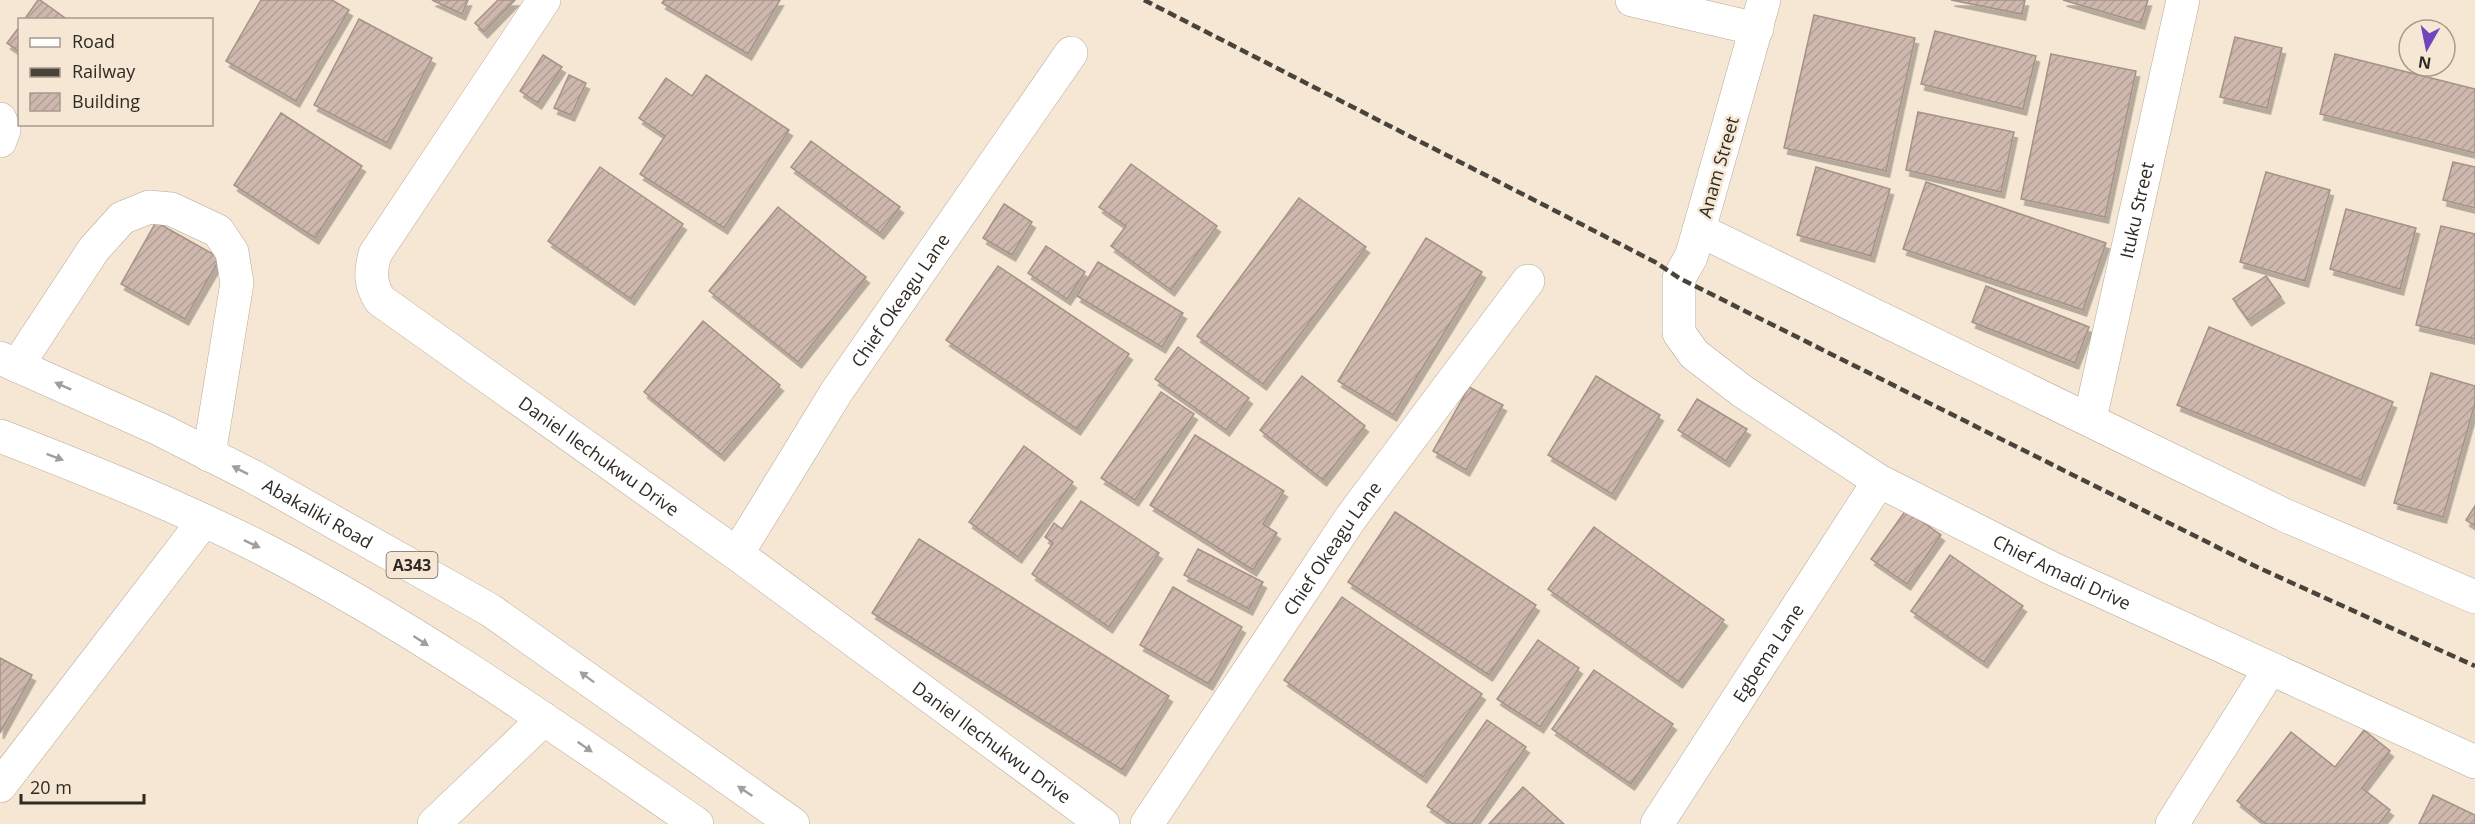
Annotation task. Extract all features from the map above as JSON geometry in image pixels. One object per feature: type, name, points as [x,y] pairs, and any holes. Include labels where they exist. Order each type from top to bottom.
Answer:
[{"type":"main road","name":"Daniel Ilechukwu Drive","points":[[544,0],[383,238],[370,273],[373,288],[380,300],[737,554],[1102,824]]},
{"type":"main road","points":[[1632,0],[1761,14]]},
{"type":"main road","name":"Ituku Street","points":[[2090,419],[2183,0]]},
{"type":"main road","name":"Anam Street","points":[[1679,333],[1679,278],[1691,257],[1761,14]]},
{"type":"main road","name":"Chief Okeagu Lane","points":[[737,554],[837,391],[1071,53]]},
{"type":"main road","points":[[0,119],[4,130],[0,141]]},
{"type":"main road","points":[[9,362],[94,249],[122,218],[149,207],[171,209],[218,231],[232,252],[234,262],[237,283],[209,454]]},
{"type":"main road","points":[[1699,230],[2284,515],[2475,597]]},
{"type":"main road","name":"Chief Okeagu Lane","points":[[1147,824],[1350,519],[1528,281]]},
{"type":"main road","name":"Chief Amadi Drive","points":[[1679,333],[1694,354],[1742,391],[1879,481],[2052,568],[2475,762]]},
{"type":"main road","name":"Abakaliki Road","points":[[9,362],[159,429],[209,454],[490,610],[794,824]]},
{"type":"main road","points":[[0,436],[91,470],[263,549],[397,626],[544,719],[697,824]]},
{"type":"main road","name":"Egbema Lane","points":[[1657,824],[1879,481]]},
{"type":"main road","points":[[0,786],[203,522]]},
{"type":"main road","points":[[2172,824],[2270,669]]},
{"type":"main road","points":[[434,824],[544,719]]},
{"type":"building","points":[[40,0],[65,18],[25,18]]},
{"type":"building","points":[[261,0],[332,0],[349,10],[296,101],[226,61]]},
{"type":"building","points":[[432,0],[468,0],[462,14]]},
{"type":"building","points":[[498,0],[515,0],[484,32],[475,23]]},
{"type":"building","points":[[664,0],[780,0],[748,54],[662,3]]},
{"type":"building","points":[[1951,0],[2025,0],[2022,14]]},
{"type":"building","points":[[2063,0],[2148,0],[2141,23]]},
{"type":"building","points":[[1814,15],[1915,38],[1886,171],[1784,148]]},
{"type":"building","points":[[359,19],[432,58],[387,143],[314,105]]},
{"type":"building","points":[[18,29],[18,51],[7,43]]},
{"type":"building","points":[[1935,31],[2036,56],[2023,109],[1921,84]]},
{"type":"building","points":[[2235,37],[2282,48],[2267,108],[2220,97]]},
{"type":"building","points":[[2051,54],[2136,71],[2105,217],[2021,199]]},
{"type":"building","points":[[2335,54],[2397,70],[2397,78],[2431,78],[2475,89],[2475,153],[2320,114]]},
{"type":"building","points":[[543,55],[562,67],[538,103],[520,91]]},
{"type":"building","points":[[569,75],[586,83],[571,115],[554,108]]},
{"type":"building","points":[[706,75],[789,130],[724,228],[640,174],[665,136],[639,118],[666,78],[692,96]]},
{"type":"building","points":[[1918,112],[2014,132],[2001,192],[1906,170]]},
{"type":"building","points":[[281,113],[362,166],[315,238],[234,185]]},
{"type":"building","points":[[811,141],[900,207],[880,233],[791,167]]},
{"type":"building","points":[[2453,162],[2475,167],[2475,208],[2443,200]]},
{"type":"building","points":[[1131,164],[1217,226],[1171,290],[1111,246],[1126,226],[1099,207]]},
{"type":"building","points":[[600,167],[683,224],[631,299],[548,241]]},
{"type":"building","points":[[1816,167],[1890,189],[1871,256],[1797,235]]},
{"type":"building","points":[[2266,172],[2330,190],[2305,281],[2240,262]]},
{"type":"building","points":[[1926,182],[2106,243],[2083,310],[1903,249]]},
{"type":"building","points":[[1299,198],[1366,247],[1263,384],[1197,336]]},
{"type":"building","points":[[1004,204],[1032,222],[1012,255],[983,238]]},
{"type":"building","points":[[778,207],[866,277],[798,362],[709,291]]},
{"type":"building","points":[[2346,209],[2416,228],[2400,289],[2330,269]]},
{"type":"building","points":[[156,222],[220,258],[185,319],[121,284]]},
{"type":"building","points":[[2441,226],[2475,234],[2475,339],[2416,325]]},
{"type":"building","points":[[1426,238],[1482,272],[1393,415],[1338,381]]},
{"type":"building","points":[[1046,246],[1085,272],[1067,299],[1028,273]]},
{"type":"building","points":[[1098,262],[1183,313],[1162,347],[1077,296]]},
{"type":"building","points":[[998,266],[1129,354],[1077,429],[946,340]]},
{"type":"building","points":[[2266,276],[2281,297],[2248,320],[2233,299]]},
{"type":"building","points":[[1986,286],[2089,327],[2075,363],[1972,322]]},
{"type":"building","points":[[703,321],[780,385],[721,455],[644,392]]},
{"type":"building","points":[[2209,327],[2393,402],[2361,480],[2177,405]]},
{"type":"building","points":[[1178,347],[1249,398],[1226,430],[1155,379]]},
{"type":"building","points":[[2431,373],[2475,386],[2475,403],[2443,517],[2394,503]]},
{"type":"building","points":[[1302,376],[1365,426],[1323,480],[1260,430]]},
{"type":"building","points":[[1596,376],[1660,415],[1612,494],[1548,455]]},
{"type":"building","points":[[1469,387],[1503,405],[1466,470],[1433,451]]},
{"type":"building","points":[[1161,392],[1194,414],[1135,500],[1101,478]]},
{"type":"building","points":[[1697,399],[1747,429],[1726,461],[1678,430]]},
{"type":"building","points":[[1195,435],[1284,491],[1263,524],[1277,533],[1253,570],[1150,505]]},
{"type":"building","points":[[1024,446],[1073,482],[1018,557],[969,522]]},
{"type":"building","points":[[1081,501],[1159,553],[1109,627],[1032,574],[1053,543],[1045,537],[1054,523],[1062,529]]},
{"type":"building","points":[[2475,506],[2475,526],[2466,520]]},
{"type":"building","points":[[1906,510],[1941,535],[1907,584],[1871,559]]},
{"type":"building","points":[[1395,512],[1536,605],[1489,675],[1348,582]]},
{"type":"building","points":[[1594,527],[1724,620],[1679,682],[1548,589]]},
{"type":"building","points":[[919,539],[1169,696],[1122,770],[872,613]]},
{"type":"building","points":[[1198,549],[1263,582],[1249,609],[1184,575]]},
{"type":"building","points":[[1950,555],[2023,606],[1984,662],[1911,611]]},
{"type":"building","points":[[1173,587],[1242,627],[1209,684],[1140,645]]},
{"type":"building","points":[[1342,597],[1482,694],[1423,777],[1284,680]]},
{"type":"building","points":[[1538,640],[1579,668],[1540,727],[1497,699]]},
{"type":"building","points":[[0,658],[32,675],[0,733]]},
{"type":"building","points":[[1594,670],[1673,724],[1631,784],[1552,729]]},
{"type":"building","points":[[1487,720],[1526,747],[1472,824],[1453,824],[1427,806]]},
{"type":"building","points":[[2364,730],[2390,751],[2362,788],[2390,810],[2379,824],[2266,824],[2237,801],[2291,732],[2335,767]]},
{"type":"building","points":[[1523,787],[1564,824],[1489,824]]},
{"type":"building","points":[[2433,795],[2475,815],[2475,824],[2419,824]]},
{"type":"railway","points":[[1144,0],[1655,262],[1679,278],[2257,567],[2475,666]]}]
